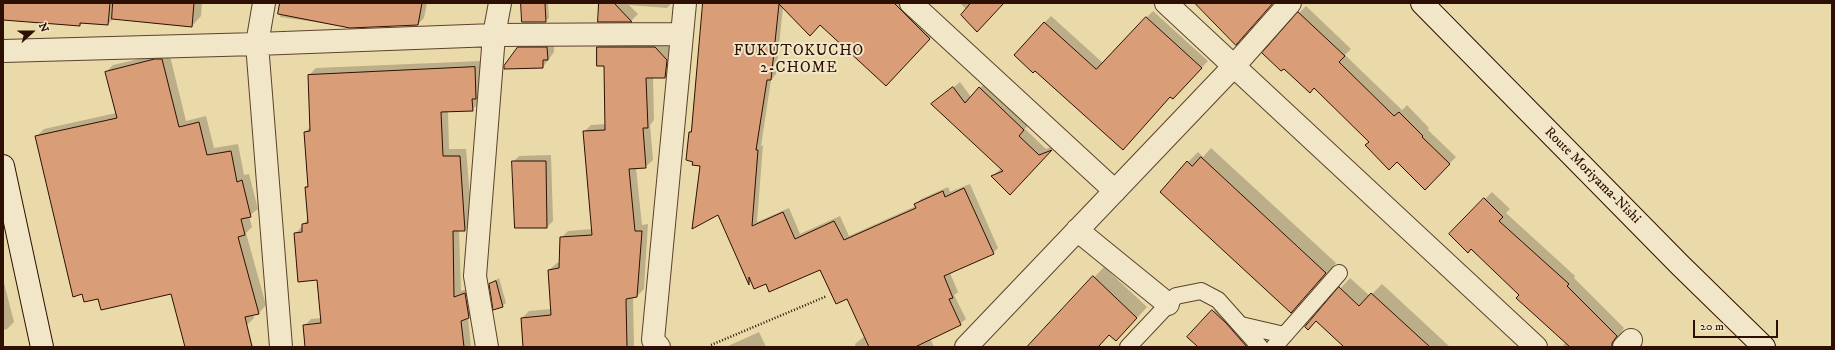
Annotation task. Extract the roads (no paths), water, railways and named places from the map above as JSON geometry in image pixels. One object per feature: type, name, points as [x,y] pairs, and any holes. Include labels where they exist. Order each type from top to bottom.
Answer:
[{"type":"street","points":[[264,3],[256,44],[281,347]]},
{"type":"street","points":[[487,347],[475,276],[494,35],[500,3]]},
{"type":"street","points":[[659,347],[653,340],[685,3]]},
{"type":"street","points":[[911,3],[1114,191]]},
{"type":"street","points":[[1166,3],[1536,347]]},
{"type":"street","points":[[966,347],[1234,66],[1290,3]]},
{"type":"street","name":"Route Moriyama-Nishi","points":[[1422,3],[1680,265],[1764,347]]},
{"type":"street","points":[[3,51],[256,44],[494,35],[681,34]]},
{"type":"street","points":[[4,174],[42,347]]},
{"type":"street","points":[[1077,230],[1168,304]]},
{"type":"lane","points":[[1274,347],[1339,273]]},
{"type":"lane","points":[[1128,347],[1176,296],[1201,291],[1218,300],[1260,347]]},
{"type":"lane","points":[[1241,326],[1284,335]]},
{"type":"district","name":"FUKUTOKUCHO 2-CHOME","points":[[799,60]]}]
